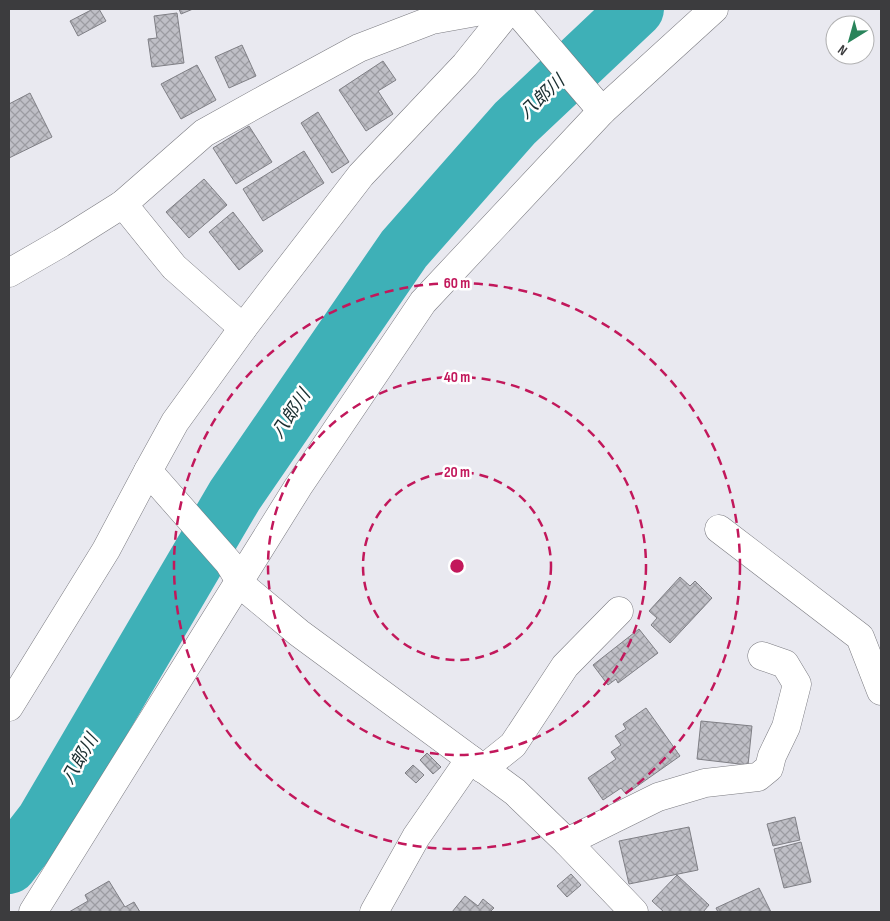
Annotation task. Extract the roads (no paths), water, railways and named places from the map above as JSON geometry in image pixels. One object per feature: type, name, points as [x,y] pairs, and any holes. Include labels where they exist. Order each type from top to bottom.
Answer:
[{"type":"street","points":[[9,273],[123,204],[204,133],[359,48],[432,20],[493,9]]},
{"type":"street","points":[[33,912],[234,573],[298,487],[423,302],[602,111],[714,9]]},
{"type":"street","points":[[9,706],[153,478],[175,422],[243,328],[361,175],[464,65],[517,12],[602,111]]},
{"type":"street","points":[[123,204],[174,267],[243,328]]},
{"type":"street","points":[[153,478],[234,573],[299,633],[515,792],[567,842],[634,912]]},
{"type":"street","points":[[719,529],[860,637],[881,691]]},
{"type":"street","points":[[374,912],[416,837],[476,764],[512,745],[565,666],[619,612]]},
{"type":"street","points":[[567,842],[658,797],[705,783],[758,777],[769,768],[772,756],[786,727],[797,684],[785,664],[762,656]]},
{"type":"waterway","name":"八郎川","points":[[9,866],[44,821],[235,495],[404,249],[515,123],[636,9]]}]
